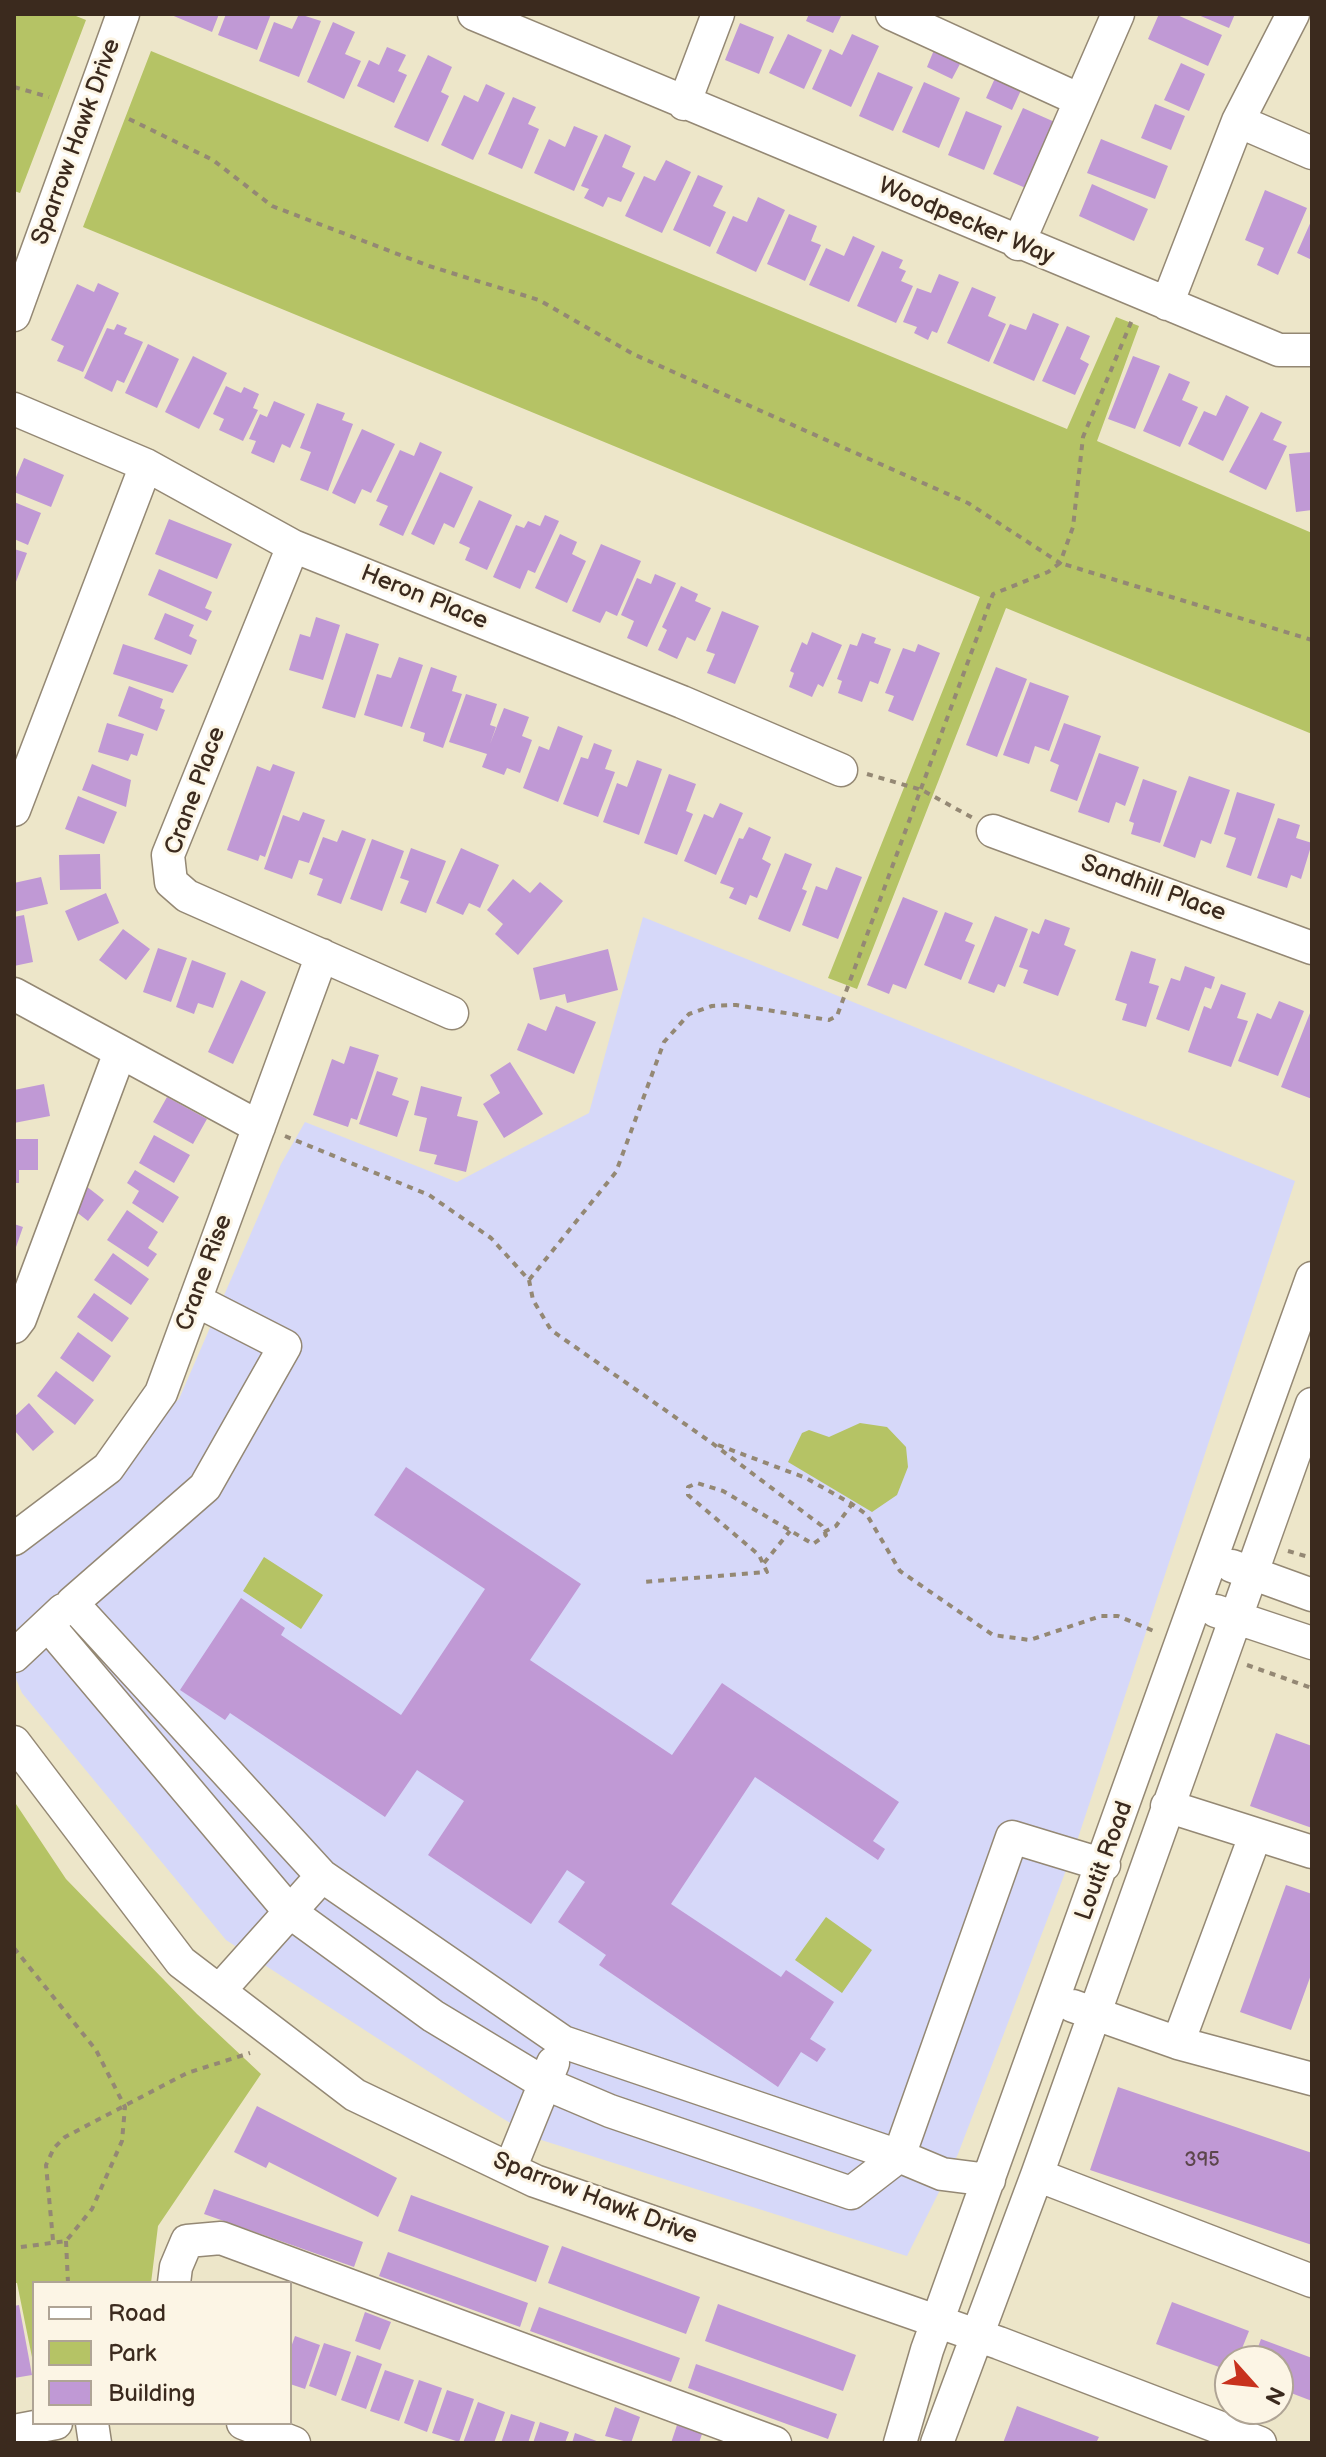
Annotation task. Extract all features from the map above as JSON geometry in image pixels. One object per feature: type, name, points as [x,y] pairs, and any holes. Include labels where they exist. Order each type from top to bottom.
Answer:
[{"type":"street","name":"Sparrow Hawk Drive","points":[[14,315],[123,14]]},
{"type":"street","points":[[684,104],[718,14]]},
{"type":"street","points":[[892,14],[1080,100]]},
{"type":"street","points":[[1018,244],[1118,14]]},
{"type":"street","points":[[1155,299],[1238,121],[1293,14]]},
{"type":"street","name":"Woodpecker Way","points":[[477,15],[544,27],[684,104],[1279,350],[1312,350]]},
{"type":"street","points":[[1238,121],[1312,153]]},
{"type":"street","name":"Heron Place","points":[[14,409],[146,465],[293,546],[652,690],[841,770]]},
{"type":"street","points":[[14,810],[146,465]]},
{"type":"street","name":"Crane Place","points":[[293,546],[168,855],[171,882],[187,896],[452,1013]]},
{"type":"street","name":"Sandhill Place","points":[[993,831],[1312,948]]},
{"type":"street","name":"Crane Rise","points":[[14,1539],[108,1468],[161,1393],[322,955]]},
{"type":"street","points":[[14,994],[259,1127]]},
{"type":"street","points":[[14,1327],[20,1319],[120,1052]]},
{"type":"street","name":"Loutit Road","points":[[900,2443],[938,2321],[1312,1278]]},
{"type":"street","points":[[14,1656],[205,1487],[285,1346],[195,1300]]},
{"type":"street","name":"Loutit Road","points":[[937,2443],[1037,2175],[1312,1404]]},
{"type":"street","points":[[1211,1558],[1312,1595]]},
{"type":"street","points":[[72,1603],[322,1876],[563,2042],[899,2156],[942,2174],[989,2180]]},
{"type":"street","points":[[1194,1604],[1312,1643]]},
{"type":"street","points":[[48,1625],[290,1912],[433,2016],[544,2083],[610,2111],[851,2193],[899,2156],[1012,1837],[1104,1865]]},
{"type":"street","name":"Sparrow Hawk Drive","points":[[14,1742],[181,1962],[355,2095],[535,2181],[938,2321],[1260,2443]]},
{"type":"street","points":[[1167,1806],[1312,1852]]},
{"type":"street","points":[[1178,2043],[1255,1836]]},
{"type":"street","points":[[219,1991],[322,1876]]},
{"type":"street","points":[[1055,2000],[1178,2043],[1312,2079]]},
{"type":"street","points":[[510,2169],[563,2042]]},
{"type":"street","points":[[1037,2175],[1312,2281]]},
{"type":"street","points":[[174,2281],[176,2267],[187,2241],[221,2238],[775,2443]]},
{"type":"street","points":[[14,2431],[46,2425]]},
{"type":"street","points":[[248,2425],[294,2443]]},
{"type":"path","points":[[14,87],[49,97]]},
{"type":"path","points":[[129,119],[213,160],[272,206],[429,266],[539,300],[633,354],[968,503],[1060,563],[1312,640]]},
{"type":"path","points":[[529,1280],[616,1172],[664,1042],[689,1014],[712,1006],[736,1005],[829,1020],[837,1016],[993,594],[1060,563],[1073,527],[1083,437],[1155,299]]},
{"type":"path","points":[[841,770],[888,778],[922,790],[993,831]]},
{"type":"path","points":[[259,1127],[429,1195],[491,1238],[529,1280],[533,1300],[551,1330],[712,1443],[822,1526],[824,1532],[822,1540],[813,1544],[712,1485],[697,1483],[688,1487],[688,1495],[764,1563],[767,1572],[643,1582]]},
{"type":"path","points":[[712,1443],[806,1478],[852,1504],[867,1515],[900,1571],[993,1635],[1030,1640],[1101,1616],[1118,1616],[1168,1637]]},
{"type":"path","points":[[824,1532],[836,1526],[852,1504]]},
{"type":"path","points":[[764,1563],[790,1531]]},
{"type":"path","points":[[1281,1551],[1312,1558]]},
{"type":"path","points":[[1249,1666],[1312,1688]]},
{"type":"path","points":[[14,1948],[96,2050],[125,2107],[122,2141],[111,2172],[92,2209],[66,2241],[68,2281]]},
{"type":"path","points":[[53,2241],[46,2165],[54,2148],[65,2137],[187,2073],[250,2053]]},
{"type":"path","points":[[14,2248],[66,2241]]},
{"type":"shaded area","points":[[643,917],[1295,1181],[1076,1844],[958,2154],[907,2256],[535,2138],[226,1940],[22,1693],[14,1674],[14,1547],[179,1399],[281,1164],[305,1122],[457,1182],[589,1113]]},
{"type":"green space","points":[[14,14],[71,14],[86,20],[20,193],[14,191]]},
{"type":"green space","points":[[151,51],[1067,429],[1116,317],[1139,326],[1097,441],[1312,533],[1312,734],[1006,608],[857,989],[828,978],[980,597],[83,227]]},
{"type":"green space","points":[[860,1423],[887,1427],[906,1447],[908,1467],[897,1495],[872,1512],[788,1462],[802,1433],[809,1430],[829,1437]]},
{"type":"green space","points":[[264,1557],[323,1595],[301,1629],[243,1591]]},
{"type":"green space","points":[[14,1801],[66,1879],[197,2014],[261,2074],[158,2226],[151,2281],[32,2281],[32,2357],[17,2283],[14,2283]]},
{"type":"green space","points":[[826,1917],[872,1950],[842,1993],[795,1960]]},
{"type":"building","points":[[169,14],[219,14],[212,32]]},
{"type":"building","points":[[226,14],[271,14],[257,50],[218,35]]},
{"type":"building","points":[[299,14],[321,21],[299,77],[259,61],[274,22],[292,29]]},
{"type":"building","points":[[809,14],[842,14],[833,33],[806,21]]},
{"type":"building","points":[[1159,14],[1175,14],[1222,35],[1208,66],[1148,39]]},
{"type":"building","points":[[1196,14],[1235,14],[1229,28]]},
{"type":"building","points":[[333,22],[355,32],[345,54],[361,61],[344,99],[307,82]]},
{"type":"building","points":[[740,23],[774,37],[759,74],[725,60]]},
{"type":"building","points":[[788,34],[822,50],[804,89],[769,73]]},
{"type":"building","points":[[852,34],[879,46],[851,107],[812,89],[830,49],[842,55]]},
{"type":"building","points":[[387,47],[406,55],[398,71],[407,75],[394,103],[357,86],[369,60],[379,65]]},
{"type":"building","points":[[934,50],[961,62],[952,79],[927,67]]},
{"type":"building","points":[[428,55],[452,67],[441,92],[449,96],[428,142],[394,127]]},
{"type":"building","points":[[1181,63],[1205,74],[1189,111],[1164,100]]},
{"type":"building","points":[[878,72],[913,87],[893,131],[859,116]]},
{"type":"building","points":[[996,76],[1022,88],[1012,110],[986,98]]},
{"type":"building","points":[[924,82],[960,98],[939,148],[902,132]]},
{"type":"building","points":[[486,84],[505,93],[473,160],[441,145],[464,95],[478,102]]},
{"type":"building","points":[[513,97],[536,107],[528,124],[539,129],[522,169],[488,154]]},
{"type":"building","points":[[1155,104],[1185,116],[1171,150],[1141,138]]},
{"type":"building","points":[[1023,108],[1057,123],[1028,189],[993,174]]},
{"type":"building","points":[[966,111],[1002,126],[984,170],[948,155]]},
{"type":"building","points":[[574,126],[598,136],[574,191],[534,173],[549,139],[565,147]]},
{"type":"building","points":[[605,134],[631,146],[622,167],[635,173],[621,202],[608,197],[603,207],[584,198],[589,189],[581,186]]},
{"type":"building","points":[[1101,139],[1168,166],[1155,199],[1087,173]]},
{"type":"building","points":[[666,160],[691,172],[662,233],[625,216],[644,176],[655,181]]},
{"type":"building","points":[[698,175],[723,186],[713,206],[726,212],[710,247],[673,230]]},
{"type":"building","points":[[1092,184],[1148,209],[1134,241],[1079,216]]},
{"type":"building","points":[[1265,190],[1307,208],[1278,275],[1257,265],[1264,248],[1245,240]]},
{"type":"building","points":[[758,197],[785,210],[756,272],[716,253],[733,216],[747,222]]},
{"type":"building","points":[[789,214],[817,226],[811,241],[821,245],[805,281],[767,264]]},
{"type":"building","points":[[1312,219],[1312,260],[1297,253]]},
{"type":"building","points":[[853,236],[875,246],[849,302],[809,285],[826,248],[844,256]]},
{"type":"building","points":[[882,251],[903,260],[899,268],[906,271],[901,281],[913,286],[896,323],[857,306]]},
{"type":"building","points":[[939,274],[959,282],[937,333],[932,331],[928,340],[914,333],[917,327],[903,322],[917,288],[931,293]]},
{"type":"building","points":[[98,283],[119,293],[83,372],[57,361],[64,346],[51,340],[77,284],[94,292]]},
{"type":"building","points":[[972,287],[996,297],[988,316],[1006,324],[989,362],[947,343]]},
{"type":"building","points":[[1033,313],[1059,324],[1034,381],[993,363],[1010,324],[1026,330]]},
{"type":"building","points":[[117,324],[127,328],[124,334],[143,342],[124,383],[117,380],[112,392],[84,378],[107,328],[114,330]]},
{"type":"building","points":[[1067,326],[1090,336],[1080,359],[1089,364],[1075,395],[1042,381]]},
{"type":"building","points":[[148,344],[179,359],[157,408],[125,393]]},
{"type":"building","points":[[193,356],[227,373],[199,429],[165,412]]},
{"type":"building","points":[[1133,356],[1160,366],[1135,429],[1108,419]]},
{"type":"building","points":[[1169,373],[1190,382],[1182,400],[1198,407],[1180,447],[1143,431]]},
{"type":"building","points":[[226,386],[241,393],[244,387],[259,394],[253,408],[258,410],[243,441],[219,430],[224,419],[213,414]]},
{"type":"building","points":[[1226,395],[1249,407],[1223,461],[1188,444],[1204,411],[1216,416]]},
{"type":"building","points":[[274,401],[305,414],[290,448],[282,444],[274,463],[251,453],[256,441],[249,439],[260,414],[267,417]]},
{"type":"building","points":[[317,403],[345,413],[342,420],[353,424],[328,491],[300,480],[311,452],[300,448]]},
{"type":"building","points":[[1261,412],[1282,422],[1273,440],[1287,446],[1266,490],[1229,472]]},
{"type":"building","points":[[362,429],[395,444],[371,493],[362,489],[355,504],[332,493]]},
{"type":"building","points":[[420,442],[442,452],[403,536],[379,525],[388,506],[376,501],[400,450],[414,456]]},
{"type":"building","points":[[1312,452],[1312,510],[1296,512],[1289,454]]},
{"type":"building","points":[[24,458],[64,475],[51,507],[14,492],[14,482]]},
{"type":"building","points":[[440,472],[473,487],[454,528],[444,523],[434,545],[411,534]]},
{"type":"building","points":[[479,500],[512,515],[487,570],[465,560],[470,548],[459,543]]},
{"type":"building","points":[[14,502],[41,513],[28,545],[14,539]]},
{"type":"building","points":[[545,515],[559,521],[535,573],[528,570],[520,589],[493,577],[516,525],[524,528],[528,521],[540,526]]},
{"type":"building","points":[[169,519],[232,544],[217,579],[155,554]]},
{"type":"building","points":[[560,534],[577,542],[572,554],[586,561],[567,603],[535,588]]},
{"type":"building","points":[[601,544],[641,561],[617,616],[606,611],[600,623],[572,611]]},
{"type":"building","points":[[14,549],[27,553],[14,587]]},
{"type":"building","points":[[159,569],[212,592],[205,608],[212,611],[207,621],[148,595]]},
{"type":"building","points":[[655,574],[676,583],[647,647],[627,638],[634,621],[621,615],[637,578],[651,584]]},
{"type":"building","points":[[681,586],[698,594],[695,601],[711,608],[695,641],[687,637],[677,659],[658,650],[667,630],[662,627]]},
{"type":"building","points":[[722,611],[759,626],[735,684],[707,673],[715,654],[706,651]]},
{"type":"building","points":[[165,613],[194,625],[189,636],[197,640],[191,655],[154,639]]},
{"type":"building","points":[[316,617],[340,625],[323,680],[289,670],[300,634],[310,637]]},
{"type":"building","points":[[812,632],[842,645],[823,687],[818,684],[812,697],[789,687],[794,673],[790,671],[802,642],[807,645]]},
{"type":"building","points":[[346,633],[379,644],[355,718],[322,708]]},
{"type":"building","points":[[862,633],[876,638],[874,643],[891,649],[878,684],[870,681],[862,702],[838,693],[842,681],[837,679],[850,644],[857,646]]},
{"type":"building","points":[[123,644],[188,665],[173,693],[113,674]]},
{"type":"building","points":[[918,644],[940,653],[913,721],[888,711],[894,696],[885,693],[903,648],[915,652]]},
{"type":"building","points":[[399,657],[423,665],[402,727],[364,715],[377,674],[391,678]]},
{"type":"building","points":[[431,667],[457,676],[452,691],[462,694],[443,748],[423,741],[425,733],[410,728]]},
{"type":"building","points":[[996,667],[1027,679],[997,757],[966,745]]},
{"type":"building","points":[[1030,682],[1069,696],[1049,751],[1035,746],[1029,764],[1003,755]]},
{"type":"building","points":[[129,686],[163,699],[160,708],[165,710],[157,731],[118,716]]},
{"type":"building","points":[[466,694],[497,704],[490,725],[496,727],[490,744],[504,708],[529,717],[522,736],[532,740],[520,773],[507,768],[504,775],[482,767],[487,754],[449,742]]},
{"type":"building","points":[[107,723],[144,734],[137,756],[131,754],[128,761],[98,752]]},
{"type":"building","points":[[1064,723],[1101,736],[1077,801],[1050,791],[1059,765],[1050,761]]},
{"type":"building","points":[[558,726],[583,736],[558,802],[523,788],[539,746],[549,750]]},
{"type":"building","points":[[594,743],[612,750],[605,769],[615,772],[598,817],[563,804],[581,757],[588,759]]},
{"type":"building","points":[[1099,753],[1139,767],[1125,806],[1116,802],[1109,823],[1078,812]]},
{"type":"building","points":[[637,760],[662,769],[639,835],[603,822],[617,783],[627,787]]},
{"type":"building","points":[[92,764],[131,780],[126,807],[82,790]]},
{"type":"building","points":[[273,764],[295,772],[265,857],[260,855],[258,861],[227,850],[257,766],[270,771]]},
{"type":"building","points":[[669,774],[696,784],[686,811],[693,814],[677,855],[644,843]]},
{"type":"building","points":[[1189,776],[1230,790],[1211,844],[1201,840],[1195,858],[1163,846]]},
{"type":"building","points":[[1143,779],[1177,791],[1160,843],[1131,834],[1134,823],[1129,821]]},
{"type":"building","points":[[1237,792],[1275,804],[1251,876],[1226,867],[1236,838],[1224,834]]},
{"type":"building","points":[[78,796],[117,812],[104,844],[65,829]]},
{"type":"building","points":[[720,803],[743,813],[716,875],[684,861],[704,814],[713,818]]},
{"type":"building","points":[[303,812],[325,820],[309,863],[299,860],[292,879],[264,869],[283,815],[299,821]]},
{"type":"building","points":[[1278,818],[1300,825],[1296,838],[1312,843],[1301,879],[1291,875],[1287,888],[1257,878]]},
{"type":"building","points":[[749,827],[771,837],[762,859],[771,864],[757,898],[750,895],[746,905],[729,898],[734,888],[720,883],[739,838],[743,839]]},
{"type":"building","points":[[342,830],[366,839],[341,904],[317,895],[323,879],[309,874],[323,837],[337,842]]},
{"type":"building","points":[[372,839],[404,851],[382,911],[350,899]]},
{"type":"building","points":[[411,848],[446,861],[426,913],[400,903],[409,881],[400,878]]},
{"type":"building","points":[[461,848],[499,865],[480,908],[469,903],[463,915],[436,903]]},
{"type":"building","points":[[785,853],[812,864],[802,889],[807,891],[790,932],[758,919]]},
{"type":"building","points":[[100,854],[101,889],[60,890],[59,855]]},
{"type":"building","points":[[836,867],[862,877],[838,939],[802,925],[816,886],[827,890]]},
{"type":"building","points":[[41,877],[48,904],[14,912],[14,883]]},
{"type":"building","points":[[513,879],[530,893],[540,882],[563,901],[518,955],[495,934],[503,924],[487,910]]},
{"type":"building","points":[[106,893],[119,923],[78,941],[65,911]]},
{"type":"building","points":[[903,897],[938,911],[906,989],[893,984],[889,994],[867,985]]},
{"type":"building","points":[[945,912],[973,923],[965,941],[975,945],[961,980],[924,965]]},
{"type":"building","points":[[24,915],[33,962],[14,966],[14,917]]},
{"type":"building","points":[[995,916],[1028,929],[1005,987],[998,984],[994,993],[968,983]]},
{"type":"building","points":[[1045,919],[1070,928],[1064,945],[1076,950],[1058,996],[1023,983],[1028,970],[1019,967],[1032,931],[1039,934]]},
{"type":"building","points":[[123,929],[150,949],[126,980],[99,960]]},
{"type":"building","points":[[158,948],[187,958],[171,1002],[143,992]]},
{"type":"building","points":[[608,949],[618,990],[567,1003],[565,994],[540,1000],[533,968]]},
{"type":"building","points":[[1131,951],[1156,959],[1149,983],[1159,986],[1146,1027],[1122,1020],[1127,1004],[1115,1000]]},
{"type":"building","points":[[192,960],[226,973],[213,1008],[198,1003],[194,1014],[176,1007]]},
{"type":"building","points":[[1185,966],[1215,977],[1211,989],[1205,987],[1189,1031],[1156,1019],[1171,978],[1180,981]]},
{"type":"building","points":[[241,980],[266,992],[233,1064],[208,1052]]},
{"type":"building","points":[[1221,984],[1246,993],[1237,1018],[1248,1021],[1231,1067],[1188,1052],[1204,1006],[1211,1009]]},
{"type":"building","points":[[1279,1001],[1304,1011],[1278,1076],[1238,1061],[1257,1013],[1271,1019]]},
{"type":"building","points":[[556,1006],[596,1022],[574,1074],[517,1050],[528,1023],[546,1031]]},
{"type":"building","points":[[1312,1014],[1312,1099],[1281,1087]]},
{"type":"building","points":[[350,1046],[379,1055],[357,1120],[351,1118],[348,1127],[313,1115],[332,1059],[344,1064]]},
{"type":"building","points":[[510,1062],[543,1114],[504,1138],[483,1104],[500,1093],[490,1075]]},
{"type":"building","points":[[377,1071],[398,1078],[392,1095],[409,1101],[397,1137],[359,1124]]},
{"type":"building","points":[[44,1084],[50,1116],[14,1123],[14,1090]]},
{"type":"building","points":[[421,1086],[462,1097],[457,1116],[478,1121],[466,1172],[434,1164],[437,1155],[419,1151],[427,1118],[414,1115]]},
{"type":"building","points":[[167,1097],[207,1119],[193,1144],[153,1122]]},
{"type":"building","points":[[154,1135],[190,1155],[174,1183],[139,1163]]},
{"type":"building","points":[[14,1139],[38,1139],[38,1170],[19,1170],[19,1183],[14,1183]]},
{"type":"building","points":[[135,1170],[179,1197],[163,1223],[132,1203],[139,1191],[127,1183]]},
{"type":"building","points":[[86,1186],[104,1200],[88,1221],[70,1207]]},
{"type":"building","points":[[127,1210],[158,1232],[148,1248],[157,1254],[148,1267],[107,1240]]},
{"type":"building","points":[[14,1224],[23,1227],[15,1250],[14,1250]]},
{"type":"building","points":[[113,1253],[149,1279],[131,1305],[94,1280]]},
{"type":"building","points":[[94,1293],[129,1318],[112,1342],[77,1317]]},
{"type":"building","points":[[78,1332],[111,1356],[93,1382],[60,1358]]},
{"type":"building","points":[[56,1371],[94,1400],[75,1425],[37,1396]]},
{"type":"building","points":[[29,1403],[54,1432],[33,1451],[14,1430],[14,1417]]},
{"type":"building","points":[[406,1467],[581,1584],[530,1660],[672,1755],[722,1683],[899,1802],[873,1841],[885,1849],[878,1860],[755,1777],[671,1904],[781,1977],[786,1970],[834,2002],[810,2039],[826,2049],[817,2062],[801,2052],[778,2087],[599,1965],[606,1955],[558,1922],[585,1882],[567,1870],[531,1924],[428,1855],[464,1801],[417,1770],[385,1817],[230,1713],[225,1720],[180,1690],[241,1598],[285,1628],[281,1635],[401,1715],[485,1589],[374,1515]]},
{"type":"building","points":[[1276,1733],[1312,1746],[1312,1828],[1250,1806]]},
{"type":"building","points":[[1286,1885],[1312,1894],[1312,1972],[1291,2030],[1240,2012]]},
{"type":"building","points":[[1118,2087],[1312,2153],[1312,2245],[1090,2170]]},
{"type":"building","points":[[257,2106],[397,2178],[378,2217],[269,2162],[266,2168],[234,2152]]},
{"type":"building","points":[[214,2189],[363,2242],[354,2267],[204,2214]]},
{"type":"building","points":[[411,2195],[549,2246],[536,2282],[398,2231]]},
{"type":"building","points":[[562,2246],[700,2297],[686,2334],[548,2283]]},
{"type":"building","points":[[388,2252],[528,2303],[520,2327],[379,2276]]},
{"type":"building","points":[[1172,2302],[1249,2331],[1243,2345],[1214,2345],[1214,2365],[1156,2344]]},
{"type":"building","points":[[718,2304],[856,2355],[843,2391],[705,2341]]},
{"type":"building","points":[[19,2305],[32,2375],[14,2378],[14,2306]]},
{"type":"building","points":[[539,2307],[680,2358],[671,2382],[530,2331]]},
{"type":"building","points":[[365,2312],[391,2322],[380,2350],[355,2341]]},
{"type":"building","points":[[295,2336],[320,2345],[305,2389],[292,2385],[292,2344]]},
{"type":"building","points":[[1261,2339],[1277,2345],[1259,2345]]},
{"type":"building","points":[[324,2343],[351,2352],[336,2396],[309,2386]]},
{"type":"building","points":[[1294,2351],[1312,2358],[1312,2401],[1294,2394]]},
{"type":"building","points":[[357,2355],[382,2364],[366,2409],[341,2400]]},
{"type":"building","points":[[696,2364],[837,2414],[828,2439],[688,2388]]},
{"type":"building","points":[[385,2370],[414,2380],[399,2421],[370,2411]]},
{"type":"building","points":[[419,2380],[442,2388],[427,2432],[404,2423]]},
{"type":"building","points":[[447,2390],[474,2399],[459,2442],[432,2433]]},
{"type":"building","points":[[478,2402],[505,2412],[494,2443],[463,2443]]},
{"type":"building","points":[[1017,2406],[1099,2437],[1096,2443],[1003,2443]]},
{"type":"building","points":[[615,2407],[640,2417],[631,2443],[605,2436]]},
{"type":"building","points":[[511,2414],[535,2422],[528,2443],[501,2443]]},
{"type":"building","points":[[540,2422],[569,2432],[565,2443],[533,2443]]},
{"type":"building","points":[[677,2425],[702,2434],[699,2443],[671,2443]]},
{"type":"building","points":[[575,2433],[602,2443],[572,2443]]}]
